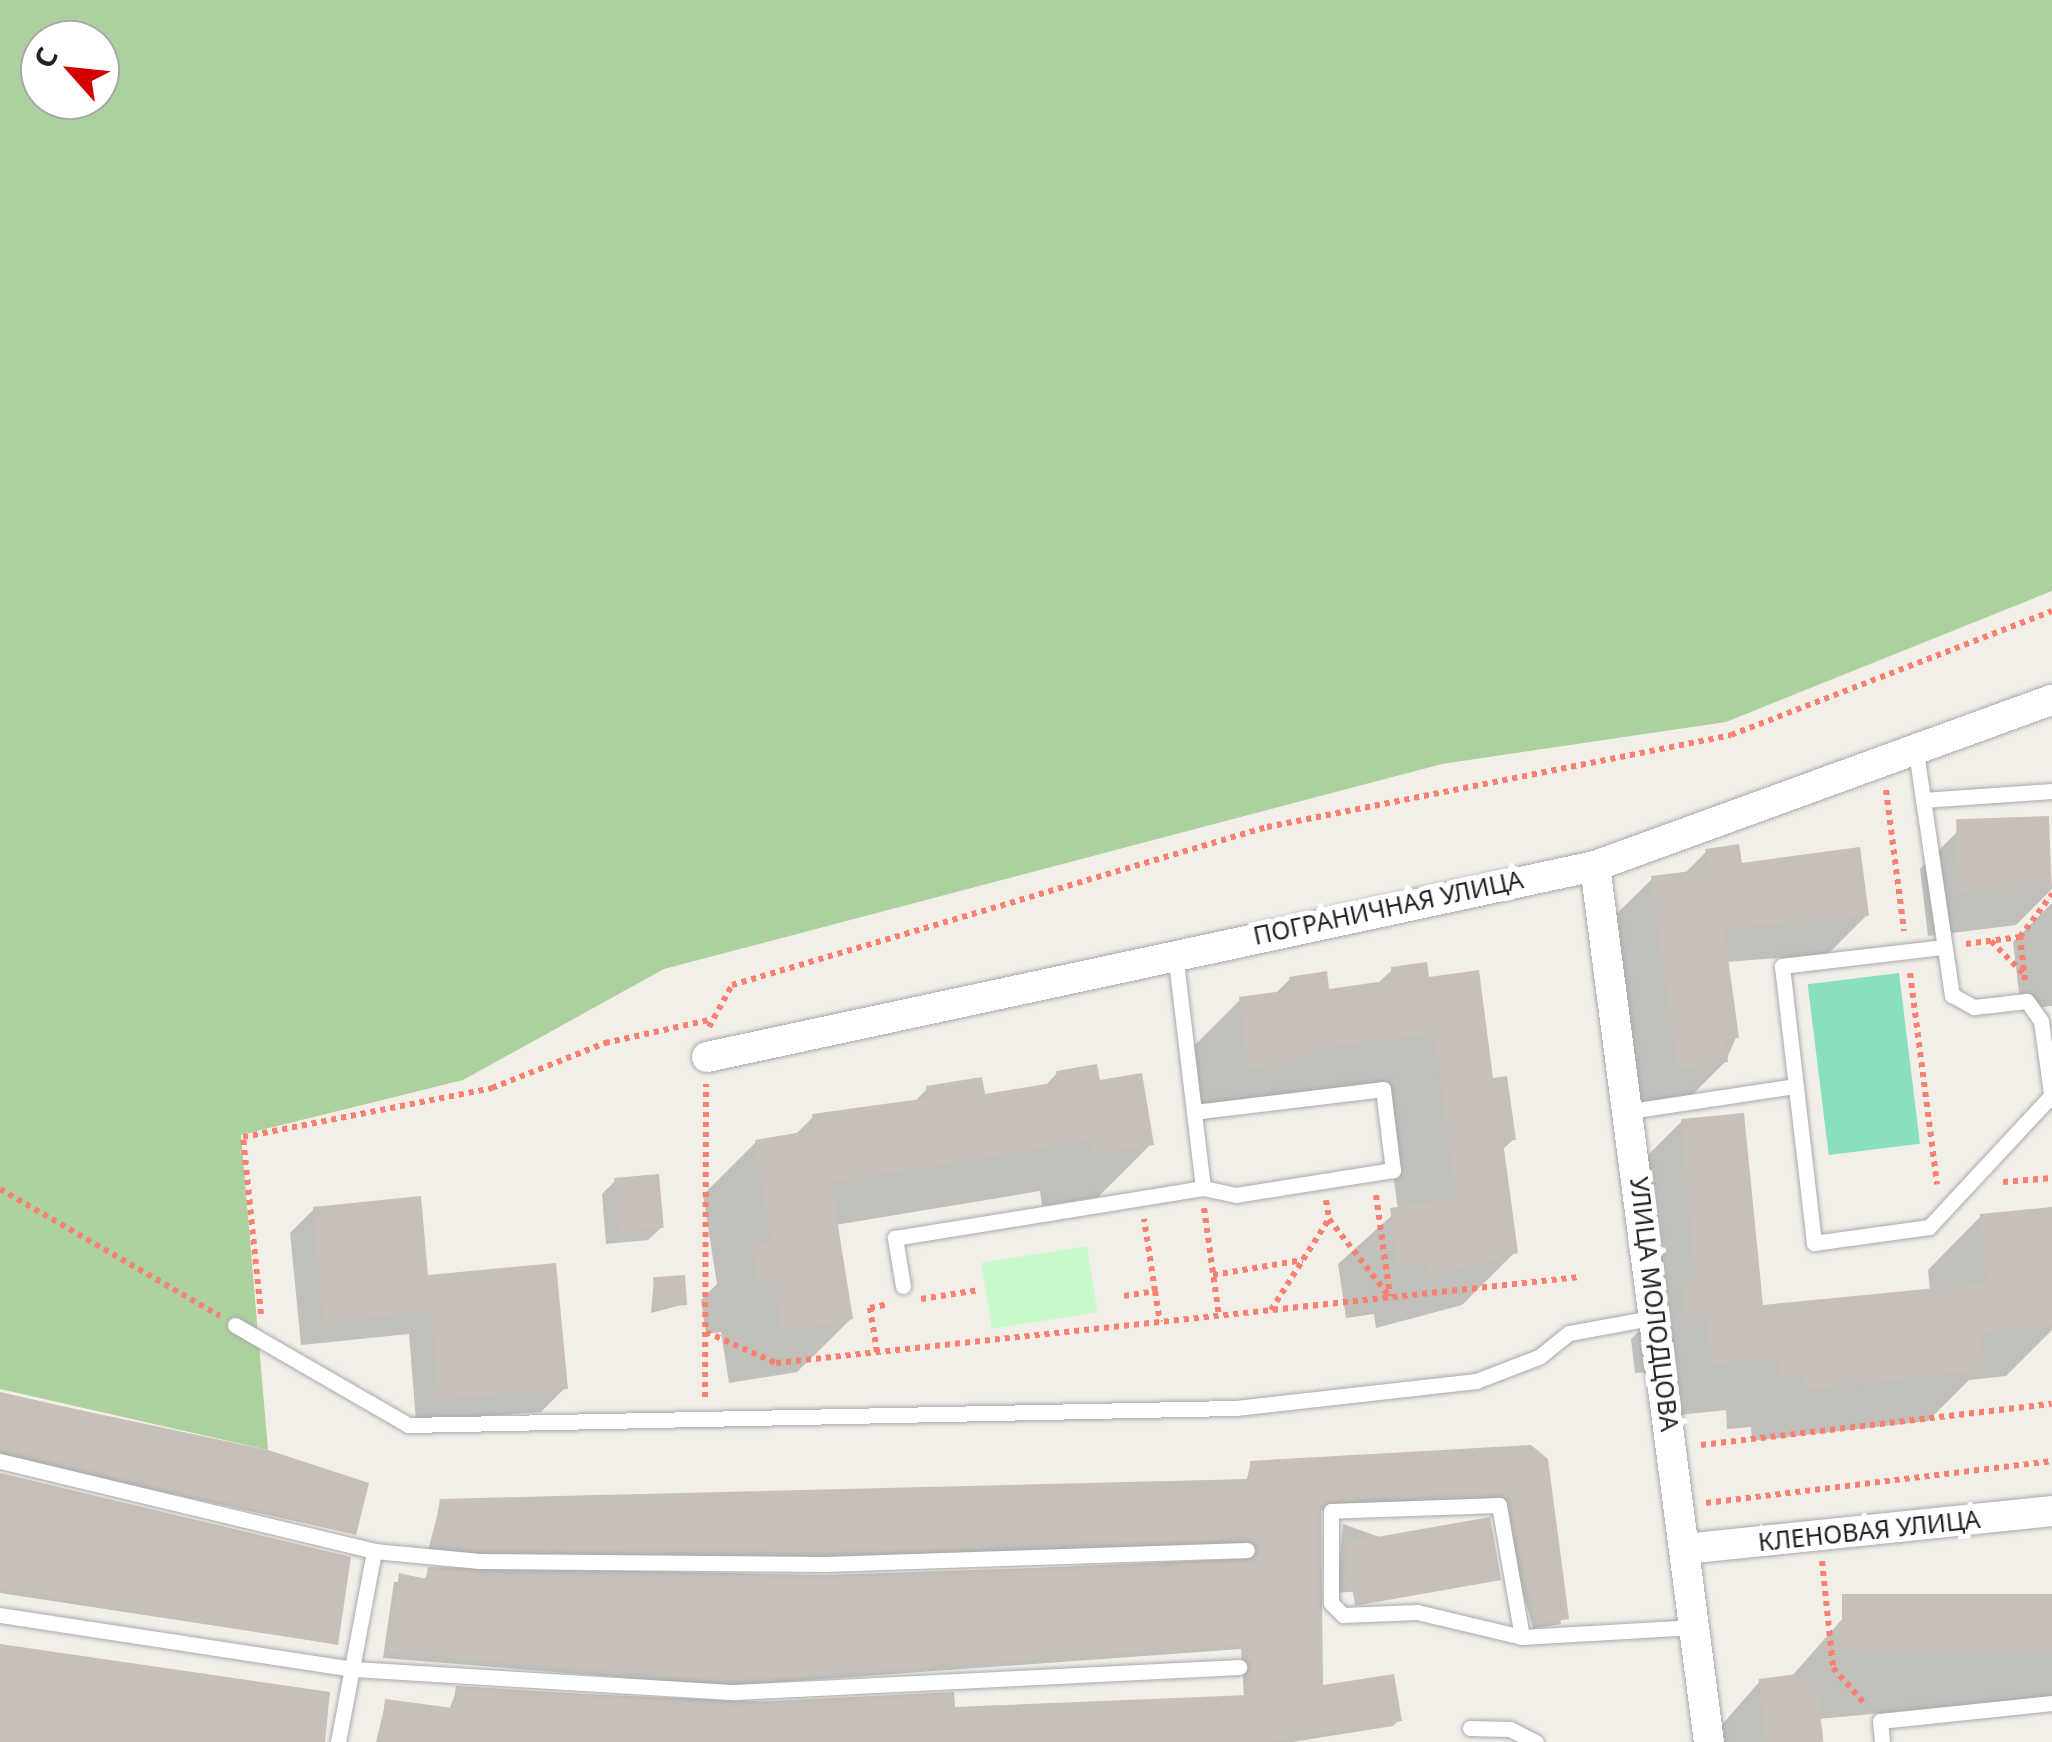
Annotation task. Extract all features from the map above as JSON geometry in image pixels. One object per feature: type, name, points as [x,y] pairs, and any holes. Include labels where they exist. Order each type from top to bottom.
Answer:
[{"type":"street","name":"ПОГРАНИЧНАЯ УЛИЦА","points":[[706,1057],[1174,953],[1595,866],[2052,700]]},
{"type":"street","name":"УЛИЦА МОЛОДЦОВА","points":[[1595,866],[1710,1742]]},
{"type":"street","name":"КЛЕНОВАЯ УЛИЦА","points":[[1686,1549],[2052,1510]]},
{"type":"lane","points":[[1916,752],[1952,996],[1974,1007],[2027,1001],[2041,1020],[2050,1099],[1930,1228],[1814,1243],[1782,966],[1943,947]]},
{"type":"lane","points":[[1923,800],[2052,791]]},
{"type":"lane","points":[[1174,953],[1202,1188]]},
{"type":"lane","points":[[1630,1111],[1795,1086]]},
{"type":"lane","points":[[903,1286],[895,1238],[1202,1188],[1236,1195],[1393,1170],[1383,1089],[1194,1112]]},
{"type":"lane","points":[[235,1325],[408,1425],[705,1415],[1236,1408],[1476,1381],[1539,1357],[1569,1334],[1656,1317]]},
{"type":"lane","points":[[0,1461],[374,1551],[480,1562],[825,1564],[1246,1550]]},
{"type":"lane","points":[[1522,1637],[1499,1505],[1331,1511],[1335,1611],[1417,1612],[1522,1637],[1695,1627]]},
{"type":"lane","points":[[338,1742],[374,1551]]},
{"type":"lane","points":[[0,1615],[354,1669],[734,1692],[1239,1667]]},
{"type":"lane","points":[[1882,1742],[1880,1721],[2052,1703]]},
{"type":"lane","points":[[1470,1728],[1510,1729],[1536,1742]]},
{"type":"path","points":[[705,1415],[706,1057],[709,1020],[732,985],[1267,827],[1731,735],[2052,611]]},
{"type":"path","points":[[1882,764],[1941,1215]]},
{"type":"path","points":[[2027,1001],[2020,937],[2052,894]]},
{"type":"path","points":[[1943,947],[2020,937]]},
{"type":"path","points":[[1991,941],[2024,974]]},
{"type":"path","points":[[264,1342],[243,1137],[492,1088],[605,1043],[709,1020]]},
{"type":"path","points":[[1373,1174],[1390,1298]]},
{"type":"path","points":[[1968,1186],[2052,1178]]},
{"type":"path","points":[[1202,1188],[1219,1316]]},
{"type":"path","points":[[0,1189],[235,1325]]},
{"type":"path","points":[[1141,1198],[1160,1322]]},
{"type":"path","points":[[1271,1310],[1329,1219],[1390,1298]]},
{"type":"path","points":[[1213,1275],[1303,1260]]},
{"type":"path","points":[[706,1332],[776,1363],[1579,1277]]},
{"type":"path","points":[[1124,1296],[1155,1291]]},
{"type":"path","points":[[870,1308],[877,1352]]},
{"type":"path","points":[[1673,1448],[2052,1404]]},
{"type":"path","points":[[1680,1506],[2052,1461]]},
{"type":"path","points":[[1819,1535],[1833,1668],[1880,1721]]},
{"type":"green space","points":[[0,0],[2052,0],[2052,591],[1726,722],[1442,764],[664,969],[463,1080],[241,1135],[268,1450],[0,1389]]},
{"type":"green space","points":[[1899,973],[1920,1144],[1829,1155],[1808,984]]},
{"type":"green space","points":[[1087,1246],[1097,1312],[992,1329],[981,1263]]},
{"type":"building","points":[[2049,816],[2052,888],[1959,891],[1956,819]]},
{"type":"building","points":[[1739,844],[1742,863],[1860,847],[1869,916],[1724,928],[1739,1038],[1725,1040],[1728,1062],[1678,1069],[1651,876],[1708,869],[1705,849]]},
{"type":"building","points":[[1427,962],[1429,977],[1479,970],[1493,1078],[1507,1076],[1516,1140],[1503,1141],[1518,1253],[1429,1276],[1427,1262],[1398,1266],[1390,1208],[1457,1199],[1434,1033],[1300,1051],[1301,1062],[1249,1069],[1239,997],[1291,990],[1289,977],[1327,971],[1329,989],[1392,980],[1391,967]]},
{"type":"building","points":[[1097,1064],[1100,1080],[1142,1073],[1154,1145],[1094,1154],[1092,1140],[831,1182],[853,1319],[782,1331],[774,1280],[758,1282],[753,1245],[771,1242],[755,1140],[814,1130],[812,1114],[928,1098],[926,1086],[982,1077],[985,1094],[1058,1082],[1056,1071]]},
{"type":"building","points":[[1744,1113],[1763,1305],[1987,1283],[1980,1214],[2052,1207],[2052,1325],[1980,1332],[1984,1369],[1870,1383],[1805,1389],[1804,1374],[1780,1377],[1778,1358],[1712,1364],[1707,1319],[1687,1321],[1683,1283],[1696,1282],[1681,1119]]},
{"type":"building","points":[[659,1174],[664,1228],[619,1232],[614,1178]]},
{"type":"building","points":[[421,1196],[428,1275],[556,1263],[568,1389],[439,1399],[432,1311],[324,1322],[313,1207]]},
{"type":"building","points":[[685,1275],[687,1305],[655,1307],[653,1277]]},
{"type":"building","points":[[0,1393],[268,1450],[369,1483],[356,1535],[0,1450]]},
{"type":"building","points":[[1531,1445],[1548,1459],[1569,1619],[1538,1624],[1503,1495],[1321,1506],[1323,1685],[1394,1674],[1402,1721],[1270,1742],[380,1742],[385,1699],[453,1708],[456,1686],[734,1703],[954,1692],[955,1707],[1249,1695],[1246,1644],[734,1681],[388,1653],[399,1573],[426,1579],[428,1567],[825,1575],[1247,1561],[1258,1551],[1247,1539],[825,1553],[481,1550],[432,1545],[440,1499],[1250,1479],[1250,1461]]},
{"type":"building","points":[[0,1473],[351,1557],[338,1645],[0,1588]]},
{"type":"building","points":[[1490,1517],[1501,1580],[1355,1606],[1344,1543]]},
{"type":"building","points":[[1842,1594],[2052,1594],[2052,1650],[1842,1650]]},
{"type":"building","points":[[0,1644],[330,1692],[325,1742],[0,1742]]},
{"type":"building","points":[[1815,1672],[1824,1741],[1766,1742],[1758,1679]]}]
